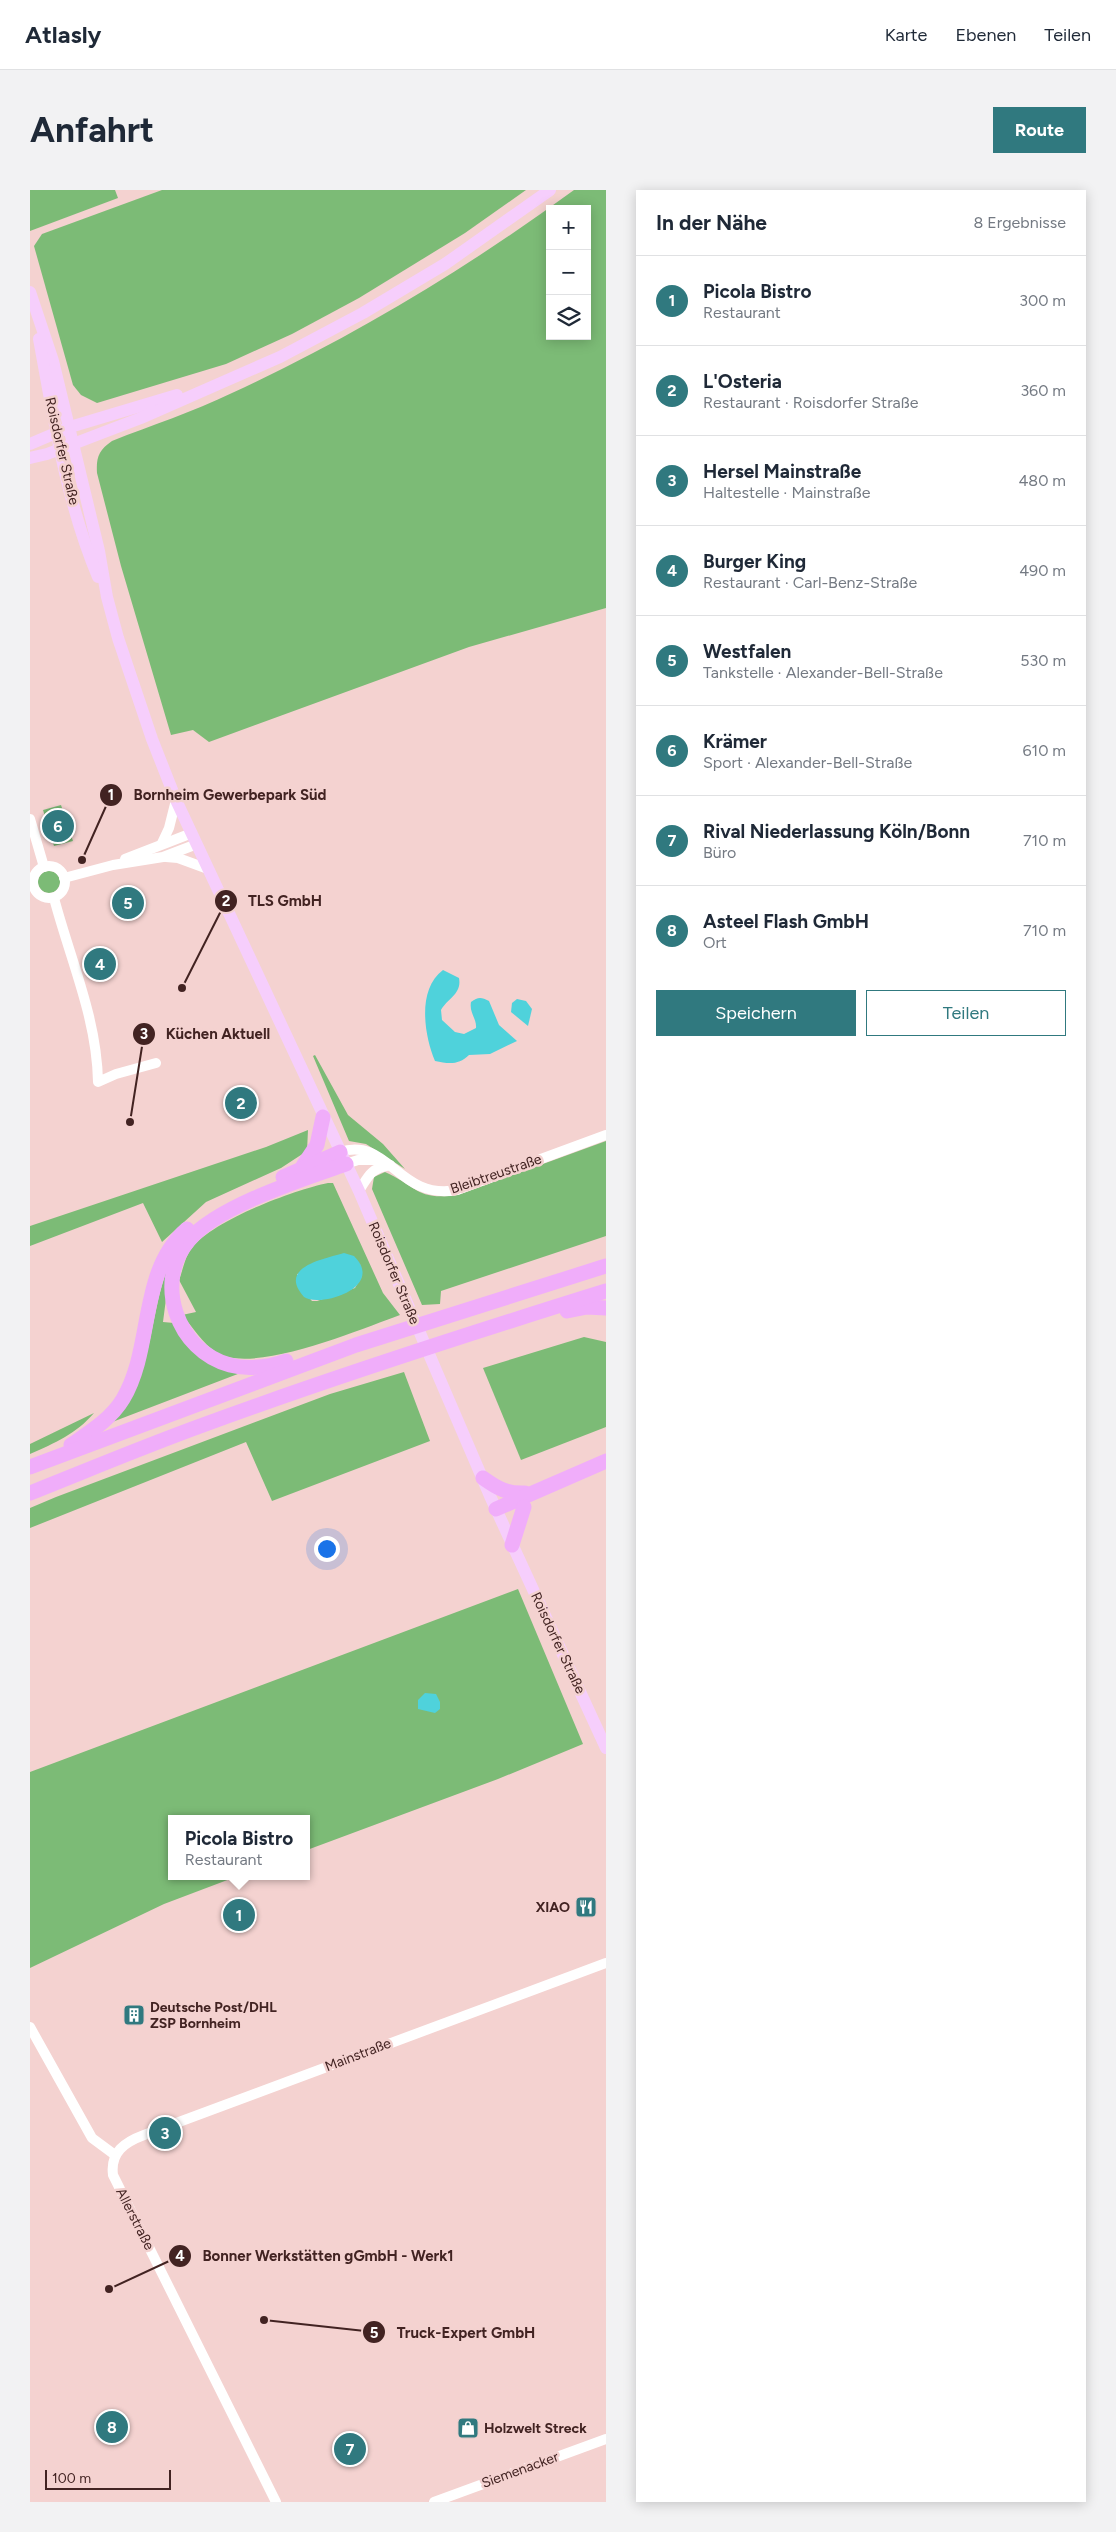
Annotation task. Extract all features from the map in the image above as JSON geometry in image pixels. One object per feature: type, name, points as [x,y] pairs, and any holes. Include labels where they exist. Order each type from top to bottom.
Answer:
[{"type":"highway","points":[[301,1168],[317,1145],[323,1117]]},
{"type":"highway","points":[[56,1456],[105,1420],[122,1400],[135,1374],[140,1357],[160,1266],[182,1234],[207,1211],[301,1168],[343,1158]]},
{"type":"highway","points":[[343,1158],[208,1223],[192,1236],[180,1254],[175,1267],[172,1292],[179,1322],[190,1339],[212,1357],[229,1364],[240,1367],[269,1367],[319,1351],[356,1345]]},
{"type":"highway","points":[[30,1467],[356,1345],[606,1266]]},
{"type":"highway","points":[[30,1492],[201,1426],[449,1339],[606,1290]]},
{"type":"highway","points":[[514,1319],[545,1316],[587,1307],[606,1308]]},
{"type":"highway","points":[[498,1513],[606,1460]]},
{"type":"highway","points":[[483,1478],[501,1491],[527,1500],[606,1469]]},
{"type":"highway","points":[[512,1545],[527,1500]]},
{"type":"main road","points":[[30,458],[60,450],[73,443],[141,418],[280,356],[363,313],[445,264],[550,190]]},
{"type":"main road","name":"Roisdorfer Straße","points":[[31,296],[54,361],[99,551],[107,597],[132,684],[176,800],[359,1191],[512,1545],[606,1748]]},
{"type":"main road","name":"Roisdorfer Straße","points":[[31,296],[65,476],[87,551],[107,597]]},
{"type":"main road","points":[[30,444],[70,427],[218,383]]},
{"type":"street","points":[[162,844],[169,828],[176,800]]},
{"type":"street","points":[[30,819],[44,867]]},
{"type":"street","points":[[113,865],[162,844],[194,838]]},
{"type":"street","points":[[163,857],[194,838]]},
{"type":"street","points":[[64,878],[113,865],[163,857],[178,858],[208,870]]},
{"type":"street","points":[[44,867],[56,868],[64,878],[63,890],[54,898],[41,897],[32,888],[34,875],[44,867]]},
{"type":"street","points":[[54,898],[91,1023],[97,1058],[98,1082],[116,1074],[156,1063]]},
{"type":"street","name":"Bleibtreustraße","points":[[343,1158],[360,1148],[372,1151],[414,1185],[431,1191],[446,1192],[457,1190],[606,1135]]},
{"type":"street","points":[[359,1191],[370,1173],[386,1162]]},
{"type":"street","name":"Mainstraße","points":[[115,2155],[126,2143],[144,2134],[606,1963]]},
{"type":"street","points":[[30,2026],[92,2138],[115,2155]]},
{"type":"street","name":"Allerstraße","points":[[115,2155],[112,2166],[113,2175],[276,2502]]},
{"type":"street","name":"Siemenacker","points":[[434,2502],[606,2439]]},
{"type":"green space","points":[[30,190],[115,190],[118,198],[30,231]]},
{"type":"green space","points":[[162,190],[526,190],[465,233],[359,298],[292,334],[226,364],[97,403],[81,395],[73,385],[34,246],[42,234]]},
{"type":"green space","points":[[574,190],[606,190],[606,608],[469,647],[209,742],[193,730],[171,735],[121,566],[97,473],[97,463],[101,451],[112,441],[217,400],[321,349],[408,300],[492,247],[546,210],[546,340],[591,340],[591,205],[553,205]]},
{"type":"green space","points":[[61,805],[73,841],[54,846],[43,810]]},
{"type":"green space","points":[[49,871],[57,874],[60,882],[57,890],[49,893],[41,890],[38,882],[41,874]]},
{"type":"green space","points":[[315,1055],[348,1115],[383,1144],[405,1169],[366,1144],[349,1141],[313,1056]]},
{"type":"green space","points":[[308,1130],[307,1151],[281,1168],[206,1202],[162,1242],[143,1203],[30,1246],[30,1226],[266,1147]]},
{"type":"green space","points":[[606,1141],[606,1236],[441,1291],[440,1304],[422,1305],[372,1189],[374,1177],[385,1172],[425,1194],[433,1196],[458,1195]]},
{"type":"green space","points":[[333,1183],[383,1293],[400,1315],[334,1339],[279,1355],[232,1358],[211,1349],[182,1315],[196,1312],[179,1280],[190,1251],[202,1237],[235,1217],[276,1199],[313,1187]],"holes":[[[360,1264],[362,1276],[355,1288],[317,1301],[312,1301],[297,1284],[297,1274]]]},
{"type":"green space","points":[[171,1260],[163,1322],[174,1323],[243,1372],[107,1424],[129,1400],[141,1375],[160,1292]]},
{"type":"green space","points":[[584,1337],[606,1342],[606,1427],[521,1460],[483,1368]]},
{"type":"green space","points":[[404,1372],[430,1441],[272,1501],[246,1442],[30,1528],[30,1508],[56,1497],[330,1394]]},
{"type":"green space","points":[[94,1413],[80,1427],[56,1442],[30,1454],[30,1444]]},
{"type":"green space","points":[[518,1589],[583,1744],[498,1779],[310,1849],[310,1815],[168,1815],[168,1880],[227,1880],[164,1904],[30,1968],[30,1772]]},
{"type":"water","points":[[443,970],[459,978],[459,983],[456,992],[441,1010],[442,1020],[455,1032],[464,1034],[476,1028],[471,1002],[478,998],[484,999],[489,1001],[499,1025],[517,1041],[490,1054],[469,1055],[458,1062],[435,1061],[426,1026],[426,1000],[435,978]]},
{"type":"water","points":[[517,999],[526,1001],[532,1009],[528,1026],[511,1012],[512,1003]]},
{"type":"water","points":[[344,1253],[354,1256],[362,1267],[362,1277],[356,1286],[347,1293],[323,1300],[312,1300],[304,1297],[297,1287],[296,1278],[300,1271],[315,1262]]},
{"type":"water","points":[[425,1693],[436,1694],[440,1702],[440,1709],[435,1713],[418,1709],[418,1700]]},
{"type":"place","name":"Krämer","points":[[58,826]]},
{"type":"place","name":"Bornheim Gewerbepark Süd","points":[[82,860]]},
{"type":"place","name":"Westfalen","points":[[128,903]]},
{"type":"place","name":"Burger King","points":[[100,964]]},
{"type":"place","name":"TLS GmbH","points":[[182,988]]},
{"type":"place","name":"L'Osteria","points":[[241,1103]]},
{"type":"place","name":"Küchen Aktuell","points":[[130,1122]]},
{"type":"place","name":"XIAO","points":[[586,1907]]},
{"type":"place","name":"Picola Bistro","points":[[239,1915]]},
{"type":"place","name":"Deutsche Post/DHL ZSP Bornheim","points":[[134,2015]]},
{"type":"place","name":"Hersel Mainstraße","points":[[165,2133]]},
{"type":"place","name":"Bonner Werkstätten gGmbH - Werk1","points":[[109,2289]]},
{"type":"place","name":"Truck-Expert GmbH","points":[[264,2320]]},
{"type":"place","name":"Asteel Flash GmbH","points":[[112,2427]]},
{"type":"place","name":"Holzwelt Streck","points":[[468,2428]]},
{"type":"place","name":"Rival Niederlassung Köln/Bonn","points":[[350,2449]]}]
